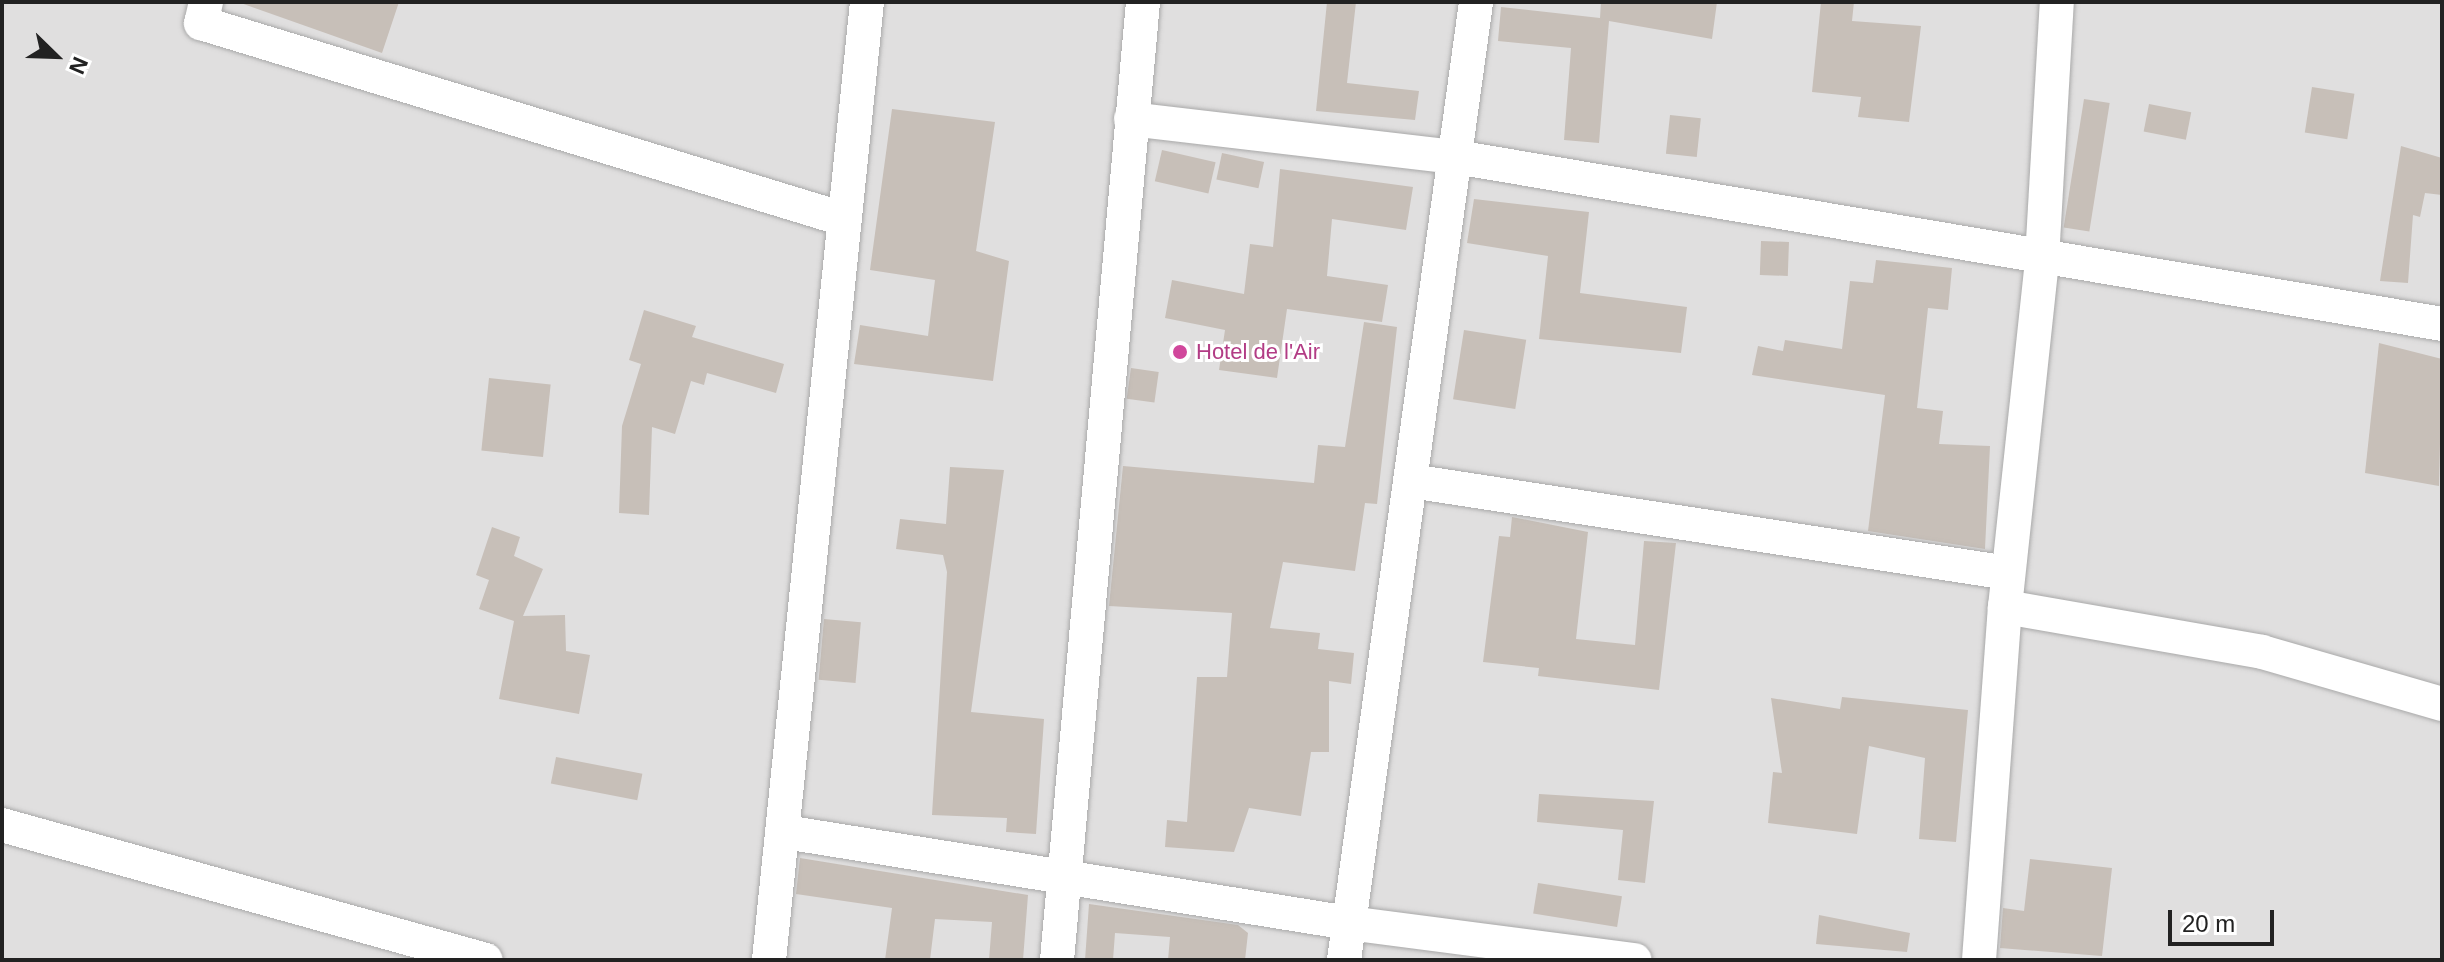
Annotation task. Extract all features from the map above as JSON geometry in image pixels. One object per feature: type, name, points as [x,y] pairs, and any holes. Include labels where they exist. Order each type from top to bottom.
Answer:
[{"type":"street","points":[[206,2],[201,23],[840,218]]},
{"type":"street","points":[[769,960],[785,832],[840,218],[867,2]]},
{"type":"street","points":[[1057,960],[1143,2]]},
{"type":"street","points":[[1344,960],[1476,2]]},
{"type":"street","points":[[1979,960],[2008,573],[2042,259],[2057,2]]},
{"type":"street","points":[[1131,119],[1456,157],[2042,259],[2442,324]]},
{"type":"street","points":[[1411,481],[2008,573]]},
{"type":"street","points":[[2005,607],[2262,652],[2442,704]]},
{"type":"street","points":[[2,825],[486,960]]},
{"type":"street","points":[[785,832],[1349,923],[1635,960]]},
{"type":"shaded area","points":[[2,2],[2442,2],[2442,960],[2,960]]},
{"type":"building","points":[[238,2],[399,2],[382,53]]},
{"type":"building","points":[[1327,2],[1356,2],[1347,83],[1419,91],[1415,120],[1316,111]]},
{"type":"building","points":[[1601,2],[1717,2],[1712,39],[1609,21],[1599,143],[1564,140],[1571,48],[1498,41],[1501,7],[1600,18]]},
{"type":"building","points":[[1821,2],[1854,2],[1852,21],[1921,26],[1909,122],[1858,117],[1861,97],[1812,92]]},
{"type":"building","points":[[2312,87],[2354,94],[2347,139],[2305,132]]},
{"type":"building","points":[[2084,99],[2110,103],[2089,231],[2064,227]]},
{"type":"building","points":[[2149,104],[2191,112],[2186,140],[2144,131]]},
{"type":"building","points":[[892,109],[995,122],[976,251],[1009,261],[993,381],[854,364],[860,325],[928,336],[935,280],[870,270]]},
{"type":"building","points":[[1670,115],[1701,118],[1697,157],[1666,154]]},
{"type":"building","points":[[2401,146],[2442,158],[2442,195],[2425,193],[2420,217],[2413,215],[2408,283],[2380,281]]},
{"type":"building","points":[[1162,150],[1216,162],[1208,194],[1155,181]]},
{"type":"building","points":[[1222,153],[1264,162],[1258,188],[1216,179]]},
{"type":"building","points":[[1280,169],[1413,187],[1406,230],[1332,219],[1327,276],[1388,285],[1382,322],[1287,309],[1277,378],[1219,370],[1225,330],[1165,318],[1172,280],[1244,294],[1250,244],[1273,247]]},
{"type":"building","points":[[1474,199],[1589,212],[1580,293],[1687,307],[1681,353],[1539,339],[1548,256],[1467,243]]},
{"type":"building","points":[[1761,241],[1789,242],[1788,276],[1760,275]]},
{"type":"building","points":[[1876,260],[1952,268],[1948,310],[1928,308],[1917,408],[1943,411],[1939,444],[1990,446],[1985,549],[1868,531],[1885,395],[1752,375],[1758,346],[1783,351],[1785,340],[1842,349],[1850,281],[1873,283]]},
{"type":"building","points":[[644,310],[696,326],[692,337],[784,364],[776,393],[707,373],[704,385],[691,381],[675,434],[652,427],[649,515],[619,513],[622,426],[641,364],[629,360]]},
{"type":"building","points":[[1364,322],[1397,327],[1377,504],[1365,503],[1355,571],[1283,562],[1270,628],[1320,633],[1318,649],[1354,653],[1351,684],[1329,681],[1329,752],[1311,752],[1301,816],[1249,808],[1234,852],[1165,847],[1167,820],[1187,822],[1197,677],[1227,677],[1232,613],[1109,606],[1123,466],[1314,483],[1318,445],[1345,447]]},
{"type":"building","points":[[1464,330],[1526,340],[1515,409],[1453,399]]},
{"type":"building","points":[[2379,343],[2442,359],[2439,486],[2365,473]]},
{"type":"building","points":[[1131,368],[1159,372],[1154,403],[1127,399]]},
{"type":"building","points":[[489,378],[551,384],[543,457],[481,451]]},
{"type":"building","points":[[950,467],[1004,470],[971,712],[1044,719],[1036,834],[1006,832],[1007,818],[932,815],[947,572],[943,555],[896,549],[900,519],[946,524]]},
{"type":"building","points":[[1512,517],[1588,532],[1576,639],[1635,645],[1644,541],[1676,543],[1659,690],[1538,676],[1539,668],[1483,662],[1499,536],[1510,537]]},
{"type":"building","points":[[492,527],[520,537],[514,556],[543,569],[523,616],[565,615],[566,651],[590,655],[579,714],[499,699],[514,621],[479,609],[489,580],[476,575]]},
{"type":"building","points":[[824,619],[861,622],[856,683],[819,680]]},
{"type":"building","points":[[1842,697],[1968,710],[1956,842],[1919,839],[1925,758],[1869,746],[1857,834],[1768,823],[1773,772],[1782,773],[1771,698],[1840,709]]},
{"type":"building","points":[[556,757],[642,774],[637,800],[551,784]]},
{"type":"building","points":[[1539,794],[1654,801],[1645,883],[1618,880],[1623,830],[1537,822]]},
{"type":"building","points":[[800,858],[1028,895],[1023,960],[989,960],[992,922],[935,919],[930,960],[885,960],[892,908],[796,894]]},
{"type":"building","points":[[2030,859],[2112,868],[2102,956],[2000,948],[2003,908],[2024,911]]},
{"type":"building","points":[[1538,883],[1622,896],[1617,927],[1533,914]]},
{"type":"building","points":[[1089,904],[1238,925],[1248,933],[1245,960],[1168,960],[1170,937],[1115,933],[1113,960],[1085,960]]},
{"type":"building","points":[[1819,915],[1910,933],[1907,952],[1816,944]]},
{"type":"place","name":"Hotel de l'Air","points":[[1180,352]]}]
